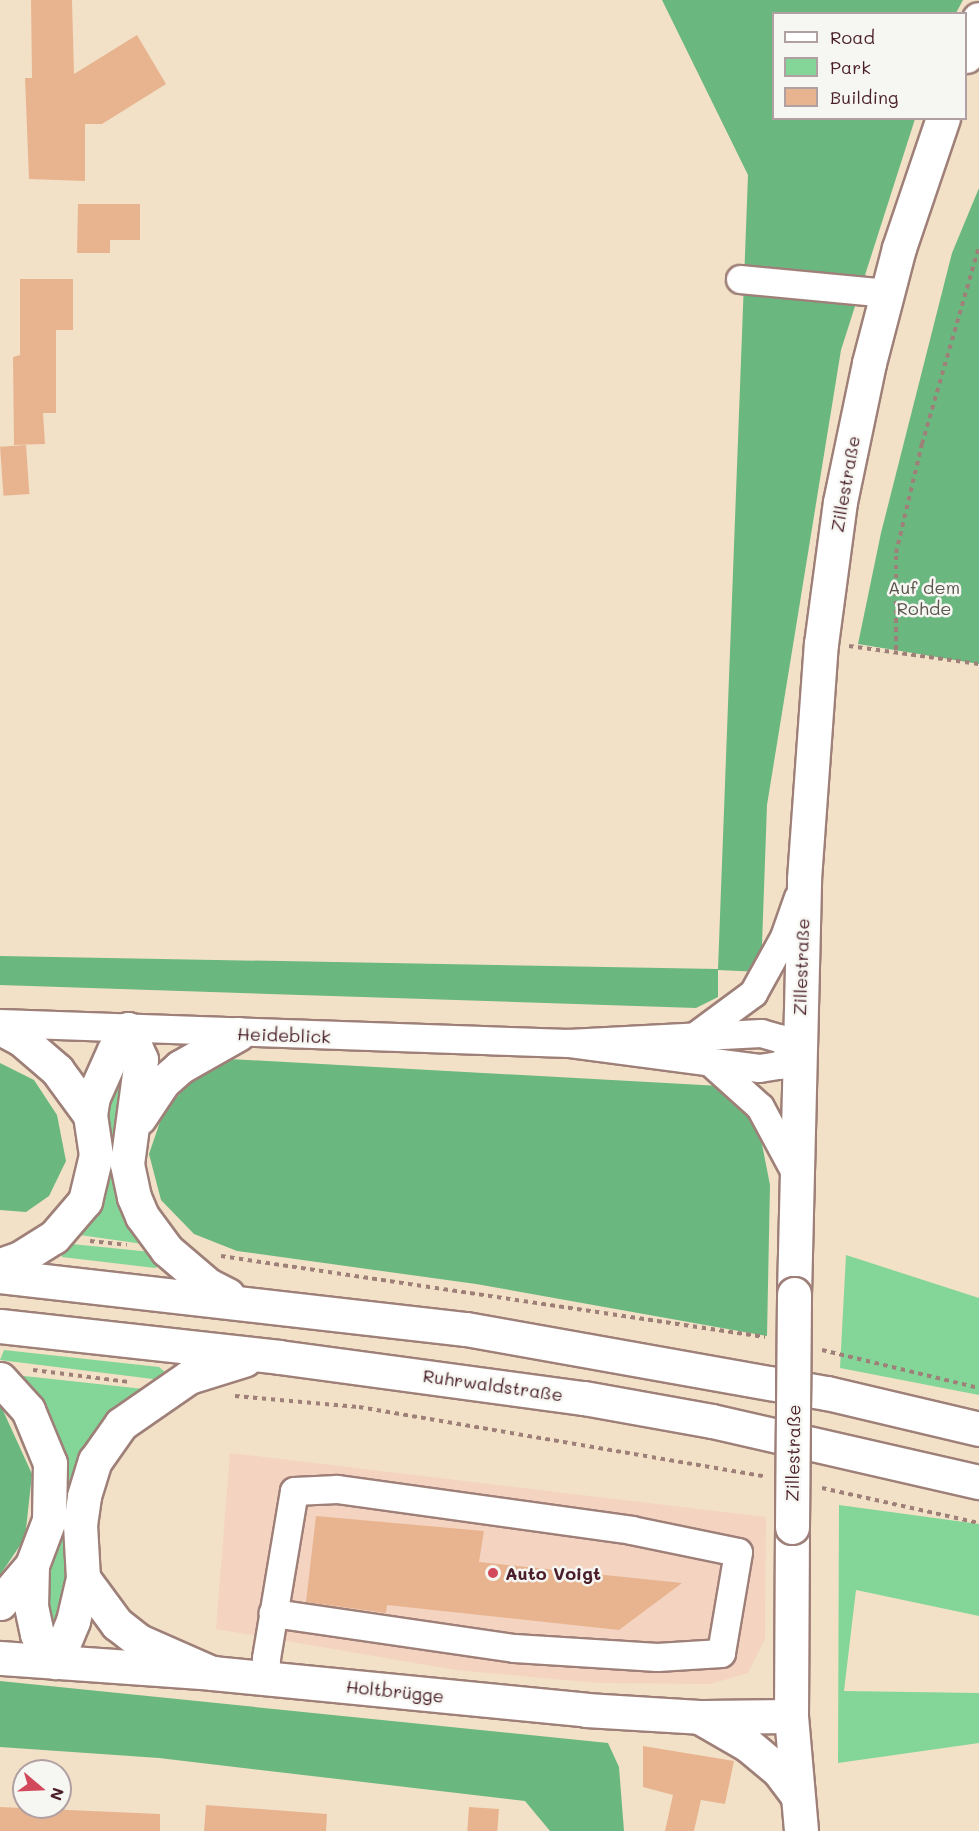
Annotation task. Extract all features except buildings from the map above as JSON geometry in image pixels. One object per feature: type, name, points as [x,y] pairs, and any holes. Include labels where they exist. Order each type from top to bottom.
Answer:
[{"type":"main road","points":[[967,53],[979,19]]},
{"type":"main road","name":"Zillestraße","points":[[801,1831],[791,1716],[794,1294],[804,879],[820,644],[840,502],[887,293],[942,120]]},
{"type":"main road","points":[[0,1028],[21,1039],[57,1070],[90,1114]]},
{"type":"main road","points":[[0,1265],[20,1258],[54,1237],[85,1201],[96,1155],[90,1114],[101,1076],[128,1029]]},
{"type":"main road","points":[[128,1029],[141,1059],[127,1164],[134,1197],[146,1222],[185,1268],[208,1285],[253,1303]]},
{"type":"main road","points":[[133,1127],[163,1082],[195,1058],[238,1034]]},
{"type":"main road","points":[[0,1276],[466,1329],[606,1351],[827,1393],[979,1429]]},
{"type":"main road","name":"Ruhrwaldstraße","points":[[0,1326],[279,1358],[584,1398],[712,1421],[979,1482]]},
{"type":"main road","points":[[56,1662],[73,1621],[84,1578],[80,1525],[84,1496],[95,1461],[121,1424],[172,1387],[210,1367],[279,1358]]},
{"type":"main road","points":[[0,1603],[32,1565],[50,1520],[50,1463],[12,1374]]},
{"type":"main road","points":[[32,1565],[31,1606],[37,1634],[56,1662]]},
{"type":"main road","points":[[84,1578],[117,1624],[139,1641],[212,1673]]},
{"type":"main road","name":"Holtbrügge","points":[[0,1658],[212,1673],[586,1710],[699,1717],[791,1716]]},
{"type":"main road","points":[[699,1717],[748,1745],[779,1771],[797,1795]]},
{"type":"street","points":[[740,279],[887,293]]},
{"type":"street","points":[[694,1036],[753,993],[784,937],[804,879]]},
{"type":"street","name":"Heideblick","points":[[0,1023],[238,1034],[568,1043],[761,1033],[778,1038],[799,1053],[778,1065],[759,1068],[568,1043]]},
{"type":"street","points":[[710,1062],[760,1107],[796,1174]]},
{"type":"street","points":[[266,1678],[273,1613],[294,1491],[348,1490],[631,1530],[738,1552],[721,1653],[657,1657],[514,1648],[273,1613]]},
{"type":"path","points":[[896,650],[896,553],[922,444],[979,246]]},
{"type":"path","points":[[820,644],[896,650],[979,664]]},
{"type":"path","points":[[80,1240],[137,1246]]},
{"type":"path","points":[[211,1250],[219,1255],[768,1338]]},
{"type":"path","points":[[819,1350],[979,1389]]},
{"type":"path","points":[[12,1374],[172,1387]]},
{"type":"path","points":[[223,1395],[359,1407],[772,1478]]},
{"type":"path","points":[[816,1487],[979,1523]]},
{"type":"shaded area","name":"Auto Voigt","points":[[230,1453],[766,1517],[765,1639],[748,1673],[710,1684],[598,1683],[456,1670],[216,1629]]},
{"type":"green space","points":[[662,0],[963,0],[957,12],[772,12],[772,120],[915,120],[841,350],[767,805],[761,972],[718,970],[718,997],[696,1008],[0,985],[0,956],[718,969],[748,175]]},
{"type":"green space","name":"Auf dem Rohde","points":[[979,188],[979,664],[858,644],[881,533],[952,253]]},
{"type":"green space","points":[[211,1058],[720,1086],[758,1124],[770,1185],[767,1336],[476,1284],[237,1251],[194,1234],[161,1200],[149,1154],[163,1113]]},
{"type":"green space","points":[[122,1060],[150,1245],[73,1234],[103,1114]]},
{"type":"green space","points":[[0,1063],[34,1080],[57,1115],[66,1161],[49,1196],[26,1212],[0,1210]]},
{"type":"green space","points":[[62,1243],[161,1253],[161,1265],[155,1268],[62,1257]]},
{"type":"green space","points":[[846,1255],[979,1298],[979,1395],[840,1368]]},
{"type":"green space","points":[[4,1350],[159,1367],[165,1372],[161,1380],[0,1360]]},
{"type":"green space","points":[[15,1375],[144,1389],[113,1414],[75,1576],[57,1630],[49,1630],[44,1574],[60,1531]]},
{"type":"green space","points":[[0,1404],[32,1474],[25,1538],[0,1575]]},
{"type":"green space","points":[[839,1505],[979,1524],[979,1616],[856,1590],[844,1691],[979,1693],[979,1743],[838,1763]]},
{"type":"green space","points":[[0,1681],[608,1743],[619,1767],[624,1831],[550,1831],[525,1801],[159,1758],[0,1747]]},
{"type":"place","name":"Auto Voigt","points":[[493,1573]]}]
